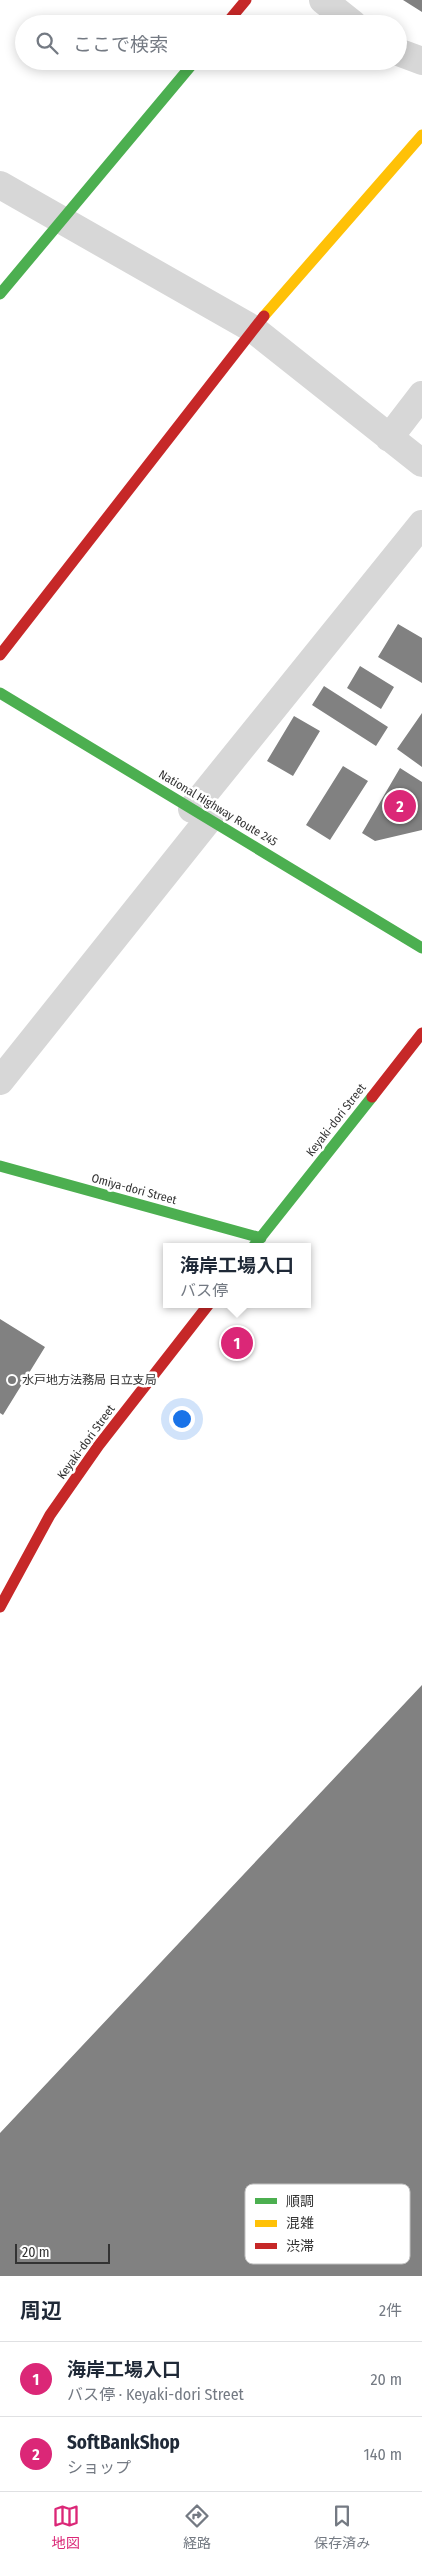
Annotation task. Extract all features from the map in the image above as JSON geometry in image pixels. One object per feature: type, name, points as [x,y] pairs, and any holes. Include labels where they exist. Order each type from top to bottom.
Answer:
[{"type":"main road","points":[[234,15],[246,0]]},
{"type":"main road","points":[[0,294],[186,70]]},
{"type":"main road","points":[[0,656],[253,328],[422,135]]},
{"type":"main road","name":"National Highway Route 245","points":[[0,693],[422,948]]},
{"type":"main road","name":"Keyaki-dori Street","points":[[257,1242],[422,1033]]},
{"type":"main road","name":"Omiya-dori Street","points":[[0,1166],[257,1242]]},
{"type":"main road","name":"Keyaki-dori Street","points":[[0,1607],[50,1515],[99,1445],[206,1308]]},
{"type":"street","points":[[322,0],[341,15]]},
{"type":"street","points":[[407,55],[422,61]]},
{"type":"street","points":[[0,185],[253,328],[422,463]]},
{"type":"street","points":[[389,438],[422,395]]},
{"type":"street","points":[[0,1081],[200,814],[422,524]]},
{"type":"building","points":[[403,0],[422,0],[422,12]]},
{"type":"building","points":[[398,624],[422,638],[422,683],[378,657]]},
{"type":"building","points":[[360,666],[394,687],[381,709],[347,688]]},
{"type":"building","points":[[324,686],[388,727],[376,746],[312,705]]},
{"type":"building","points":[[422,713],[422,767],[397,749]]},
{"type":"building","points":[[294,716],[320,731],[293,776],[267,761]]},
{"type":"building","points":[[343,766],[368,781],[330,840],[306,825]]},
{"type":"building","points":[[400,768],[422,782],[422,830],[375,841],[362,833]]},
{"type":"building","name":"水戸地方法務局 日立支局","points":[[0,1319],[45,1347],[3,1415],[0,1413]]},
{"type":"building","points":[[422,1685],[422,2276],[0,2276],[0,2133]]},
{"type":"traffic: fast","points":[[0,294],[187,70]]},
{"type":"traffic: fast","points":[[0,693],[422,948]]},
{"type":"traffic: fast","points":[[256,1243],[372,1097]]},
{"type":"traffic: fast","points":[[0,1166],[261,1238]]},
{"type":"traffic: slow","points":[[264,316],[422,135]]},
{"type":"traffic: jam","points":[[234,15],[246,0]]},
{"type":"traffic: jam","points":[[0,655],[264,316]]},
{"type":"traffic: jam","points":[[372,1097],[422,1033]]},
{"type":"traffic: jam","points":[[0,1607],[50,1515],[99,1445],[206,1308]]},
{"type":"place","name":"SoftBankShop","points":[[400,806]]},
{"type":"place","name":"海岸工場入口","points":[[237,1343]]},
{"type":"place","name":"水戸地方法務局 日立支局","points":[[12,1380]]}]
